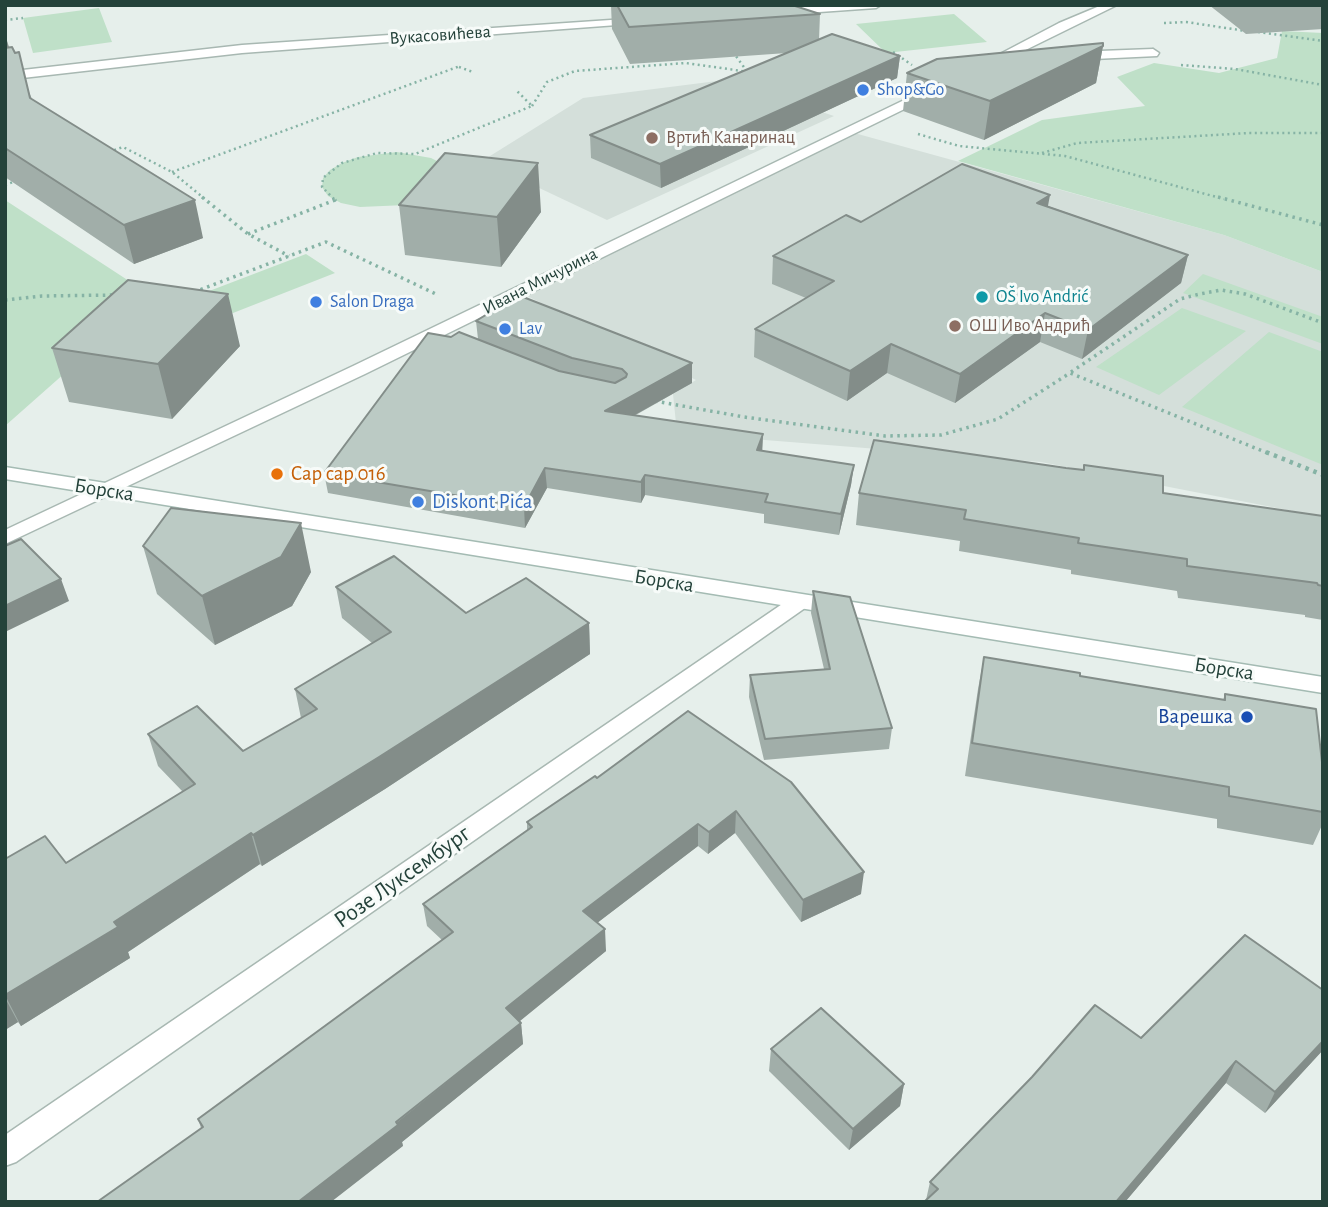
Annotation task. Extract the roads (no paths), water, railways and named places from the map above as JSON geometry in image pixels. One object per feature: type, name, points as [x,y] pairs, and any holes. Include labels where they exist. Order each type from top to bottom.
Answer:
[{"type":"street","points":[[764,13],[876,5]]},
{"type":"street","points":[[975,69],[1008,54],[1070,13],[1112,5]]},
{"type":"street","name":"Вукасовићева","points":[[5,76],[242,49],[654,20]]},
{"type":"street","points":[[1055,56],[1114,57],[1153,53]]},
{"type":"street","points":[[1008,54],[1031,55]]},
{"type":"street","name":"Ивана Мичурина","points":[[5,538],[437,332],[942,85]]},
{"type":"street","points":[[437,332],[461,342]]},
{"type":"street","name":"Борска","points":[[5,473],[798,603],[1323,685]]},
{"type":"street","name":"Розе Луксембург","points":[[5,1152],[798,603]]},
{"type":"place","name":"Shop&Go","points":[[863,90]]},
{"type":"place","name":"Вртић Канаринац","points":[[652,138]]},
{"type":"place","name":"OŠ Ivo Andrić","points":[[982,297]]},
{"type":"place","name":"Salon Draga","points":[[316,302]]},
{"type":"place","name":"ОШ Иво Андрић","points":[[955,326]]},
{"type":"place","name":"Lav","points":[[505,329]]},
{"type":"place","name":"Cap cap 016","points":[[277,474]]},
{"type":"place","name":"Diskont Pića","points":[[418,502]]},
{"type":"place","name":"Варешка","points":[[1247,717]]}]
